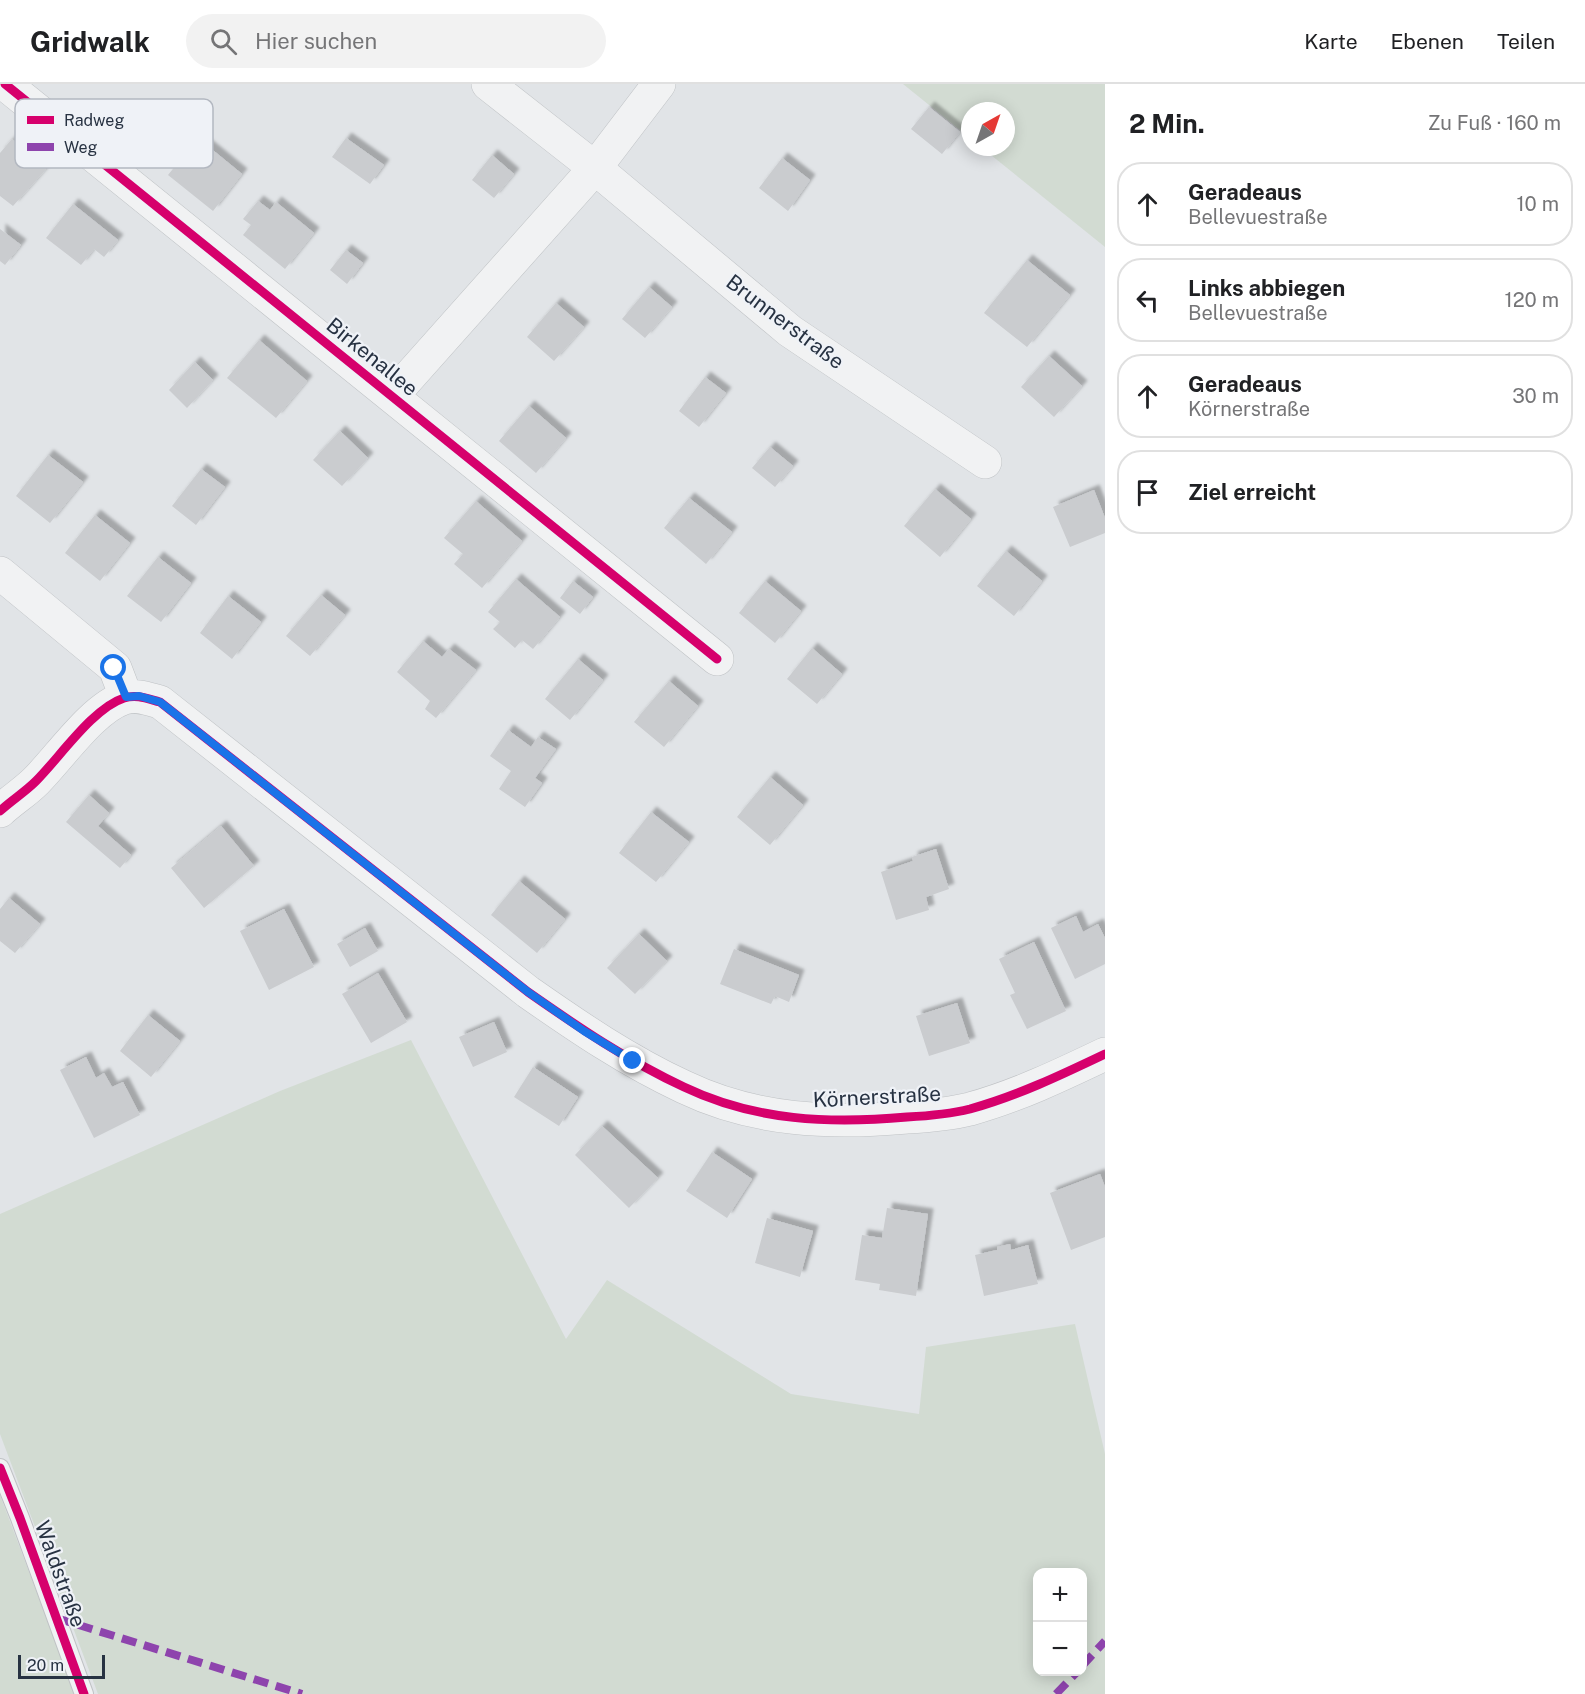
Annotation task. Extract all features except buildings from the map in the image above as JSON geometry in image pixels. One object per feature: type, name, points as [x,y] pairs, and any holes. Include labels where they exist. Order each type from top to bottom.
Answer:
[{"type":"street","name":"Birkenallee","points":[[5,84],[24,99]]},
{"type":"street","name":"Brunnerstraße","points":[[489,84],[595,168],[790,331],[985,462]]},
{"type":"street","points":[[392,396],[595,168],[659,84]]},
{"type":"street","name":"Birkenallee","points":[[109,168],[577,548],[717,658]]},
{"type":"street","points":[[0,573],[114,668],[126,697],[113,702],[97,714],[35,782],[0,810]]},
{"type":"street","name":"Körnerstraße","points":[[126,697],[139,696],[160,702],[528,992],[584,1031],[633,1061],[685,1088],[735,1106],[785,1118],[841,1121],[927,1116],[968,1110],[1030,1089],[1105,1054]]},
{"type":"lane","name":"Waldstraße","points":[[0,1468],[84,1694]]},
{"type":"shaded area","points":[[903,84],[1105,84],[1105,247],[992,156],[1015,156],[1015,102],[961,102],[961,131]]},
{"type":"shaded area","points":[[411,1040],[566,1339],[607,1280],[791,1394],[919,1414],[926,1347],[1075,1324],[1105,1454],[1105,1694],[98,1694],[0,1434],[0,1214],[280,1091]]},
{"type":"shaded area","points":[[0,1495],[75,1694],[0,1694]]},
{"type":"marked path","points":[[56,1618],[302,1694]]},
{"type":"marked path","points":[[1087,1661],[1105,1641]]},
{"type":"marked path","points":[[1056,1694],[1073,1676]]},
{"type":"cycle path","points":[[5,84],[24,99]]},
{"type":"cycle path","points":[[109,168],[717,659]]},
{"type":"cycle path","points":[[0,811],[36,781],[77,734],[112,703],[124,698],[142,697],[160,702],[528,992],[623,1055],[663,1077],[711,1098],[765,1113],[821,1120],[878,1119],[938,1114],[970,1109],[1005,1098],[1105,1054]]},
{"type":"cycle path","points":[[0,1468],[84,1694]]},
{"type":"route","points":[[114,668],[126,697],[139,696],[160,702],[528,992],[584,1031],[633,1061]]}]
